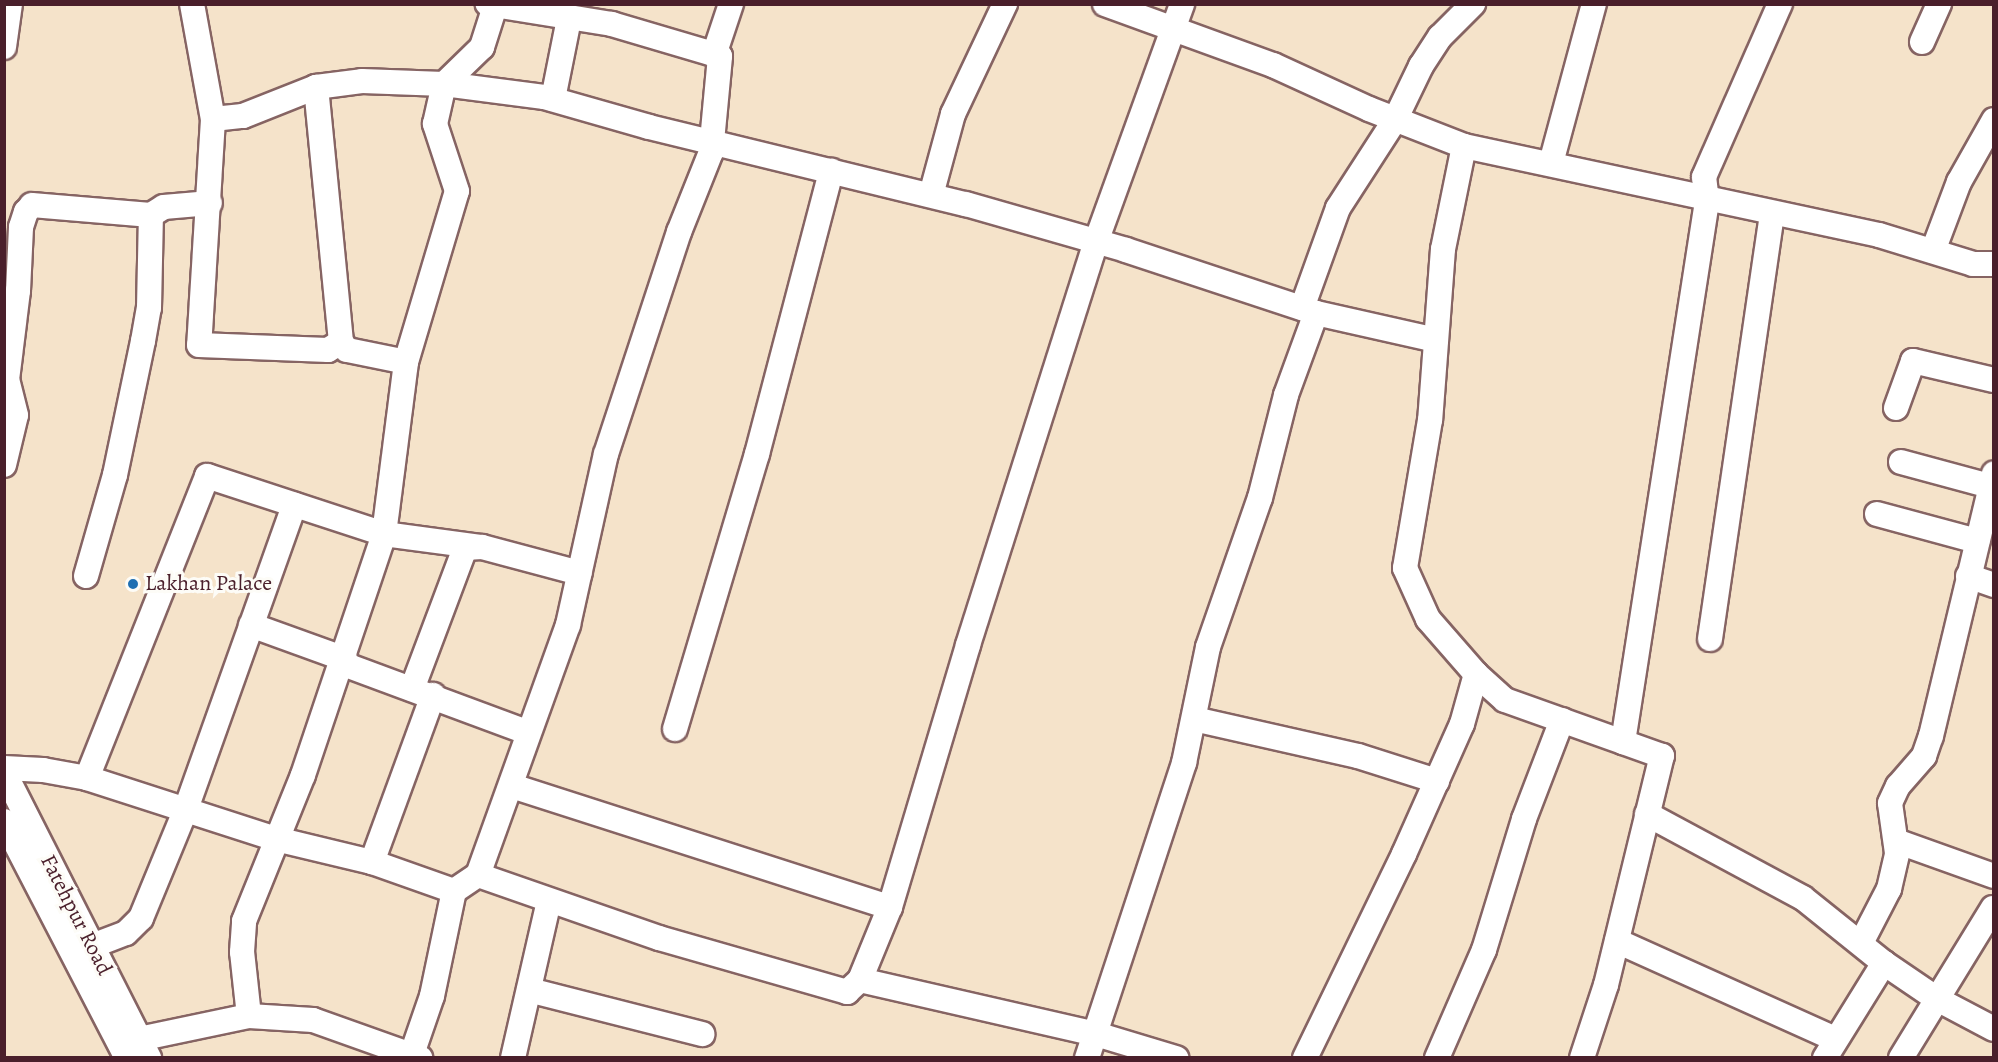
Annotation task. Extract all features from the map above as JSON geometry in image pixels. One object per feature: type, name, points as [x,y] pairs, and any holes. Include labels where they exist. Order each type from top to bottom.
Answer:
[{"type":"street","points":[[4,47],[10,4]]},
{"type":"street","points":[[192,4],[213,119],[210,203],[199,345],[328,351],[340,342]]},
{"type":"street","points":[[714,55],[730,4]]},
{"type":"street","points":[[931,195],[953,114],[1005,4]]},
{"type":"street","points":[[1105,4],[1172,26],[1273,65],[1395,120],[1464,146],[1551,163],[1707,201],[1879,235],[1973,264],[1994,264]]},
{"type":"street","points":[[478,875],[549,901],[732,960],[848,992],[860,980],[890,906],[968,645],[1096,242],[1172,26],[1182,4]]},
{"type":"street","points":[[1087,1058],[1184,763],[1208,647],[1260,498],[1338,208],[1395,120],[1421,66],[1440,36],[1473,4]]},
{"type":"street","points":[[1551,163],[1594,4]]},
{"type":"street","points":[[1623,742],[1707,201],[1704,177],[1780,4]]},
{"type":"street","points":[[1922,42],[1939,4]]},
{"type":"street","points":[[4,821],[138,1051],[249,1016],[313,1020],[416,1056],[432,996],[454,891],[478,875],[512,786],[527,732],[568,626],[606,454],[712,140],[720,56],[612,24],[491,5],[482,47],[444,84],[435,124],[457,191],[406,362],[384,534],[344,662],[244,921],[242,952],[249,1016]]},
{"type":"street","points":[[553,99],[570,19]]},
{"type":"street","points":[[213,119],[243,116],[316,87],[362,81],[444,84],[553,99],[931,195],[1096,242],[1309,310],[1436,339]]},
{"type":"street","points":[[316,87],[340,342],[347,350],[406,362]]},
{"type":"street","points":[[1933,251],[1959,182],[1994,120]]},
{"type":"street","points":[[1464,146],[1443,249],[1430,420],[1404,568],[1428,620],[1476,674],[1504,700],[1662,756],[1617,941],[1582,1058]]},
{"type":"street","points":[[675,729],[757,454],[831,171]]},
{"type":"street","points":[[5,458],[16,414],[7,380],[18,291],[21,227],[32,205],[151,214],[164,207],[210,203]]},
{"type":"street","points":[[1710,639],[1772,213]]},
{"type":"street","points":[[86,576],[115,476],[147,319],[151,214]]},
{"type":"street","points":[[1896,408],[1913,362],[1994,380]]},
{"type":"street","points":[[1861,943],[1889,889],[1898,853],[1890,803],[1898,786],[1924,756],[1931,736],[1992,479],[1901,462]]},
{"type":"street","points":[[87,778],[207,476],[384,534],[482,547],[580,573]]},
{"type":"street","points":[[92,946],[136,925],[186,808],[294,505]]},
{"type":"street","points":[[1877,514],[1977,541]]},
{"type":"street","points":[[372,862],[465,548],[482,547]]},
{"type":"street","points":[[1968,576],[1994,585]]},
{"type":"street","points":[[251,625],[527,732]]},
{"type":"street","points":[[1305,1058],[1437,781],[1462,724],[1476,674]]},
{"type":"street","points":[[1194,719],[1358,756],[1437,781]]},
{"type":"street","points":[[1437,1058],[1484,950],[1524,819],[1562,720]]},
{"type":"street","points":[[4,770],[43,770],[87,778],[186,808],[276,839],[372,862],[454,891]]},
{"type":"street","name":"Fatehpur Road","points":[[4,770],[92,946],[138,1051]]},
{"type":"street","points":[[512,786],[890,906]]},
{"type":"street","points":[[1647,814],[1803,898],[1884,963],[1936,999],[1994,1029]]},
{"type":"street","points":[[1896,841],[1994,876]]},
{"type":"street","points":[[513,1058],[549,901]]},
{"type":"street","points":[[1901,1058],[1993,908]]},
{"type":"street","points":[[1617,941],[1830,1048],[1884,963]]},
{"type":"street","points":[[860,980],[1096,1034],[1176,1058]]},
{"type":"street","points":[[529,990],[702,1034]]},
{"type":"place","name":"Lakhan Palace","points":[[133,584]]}]
